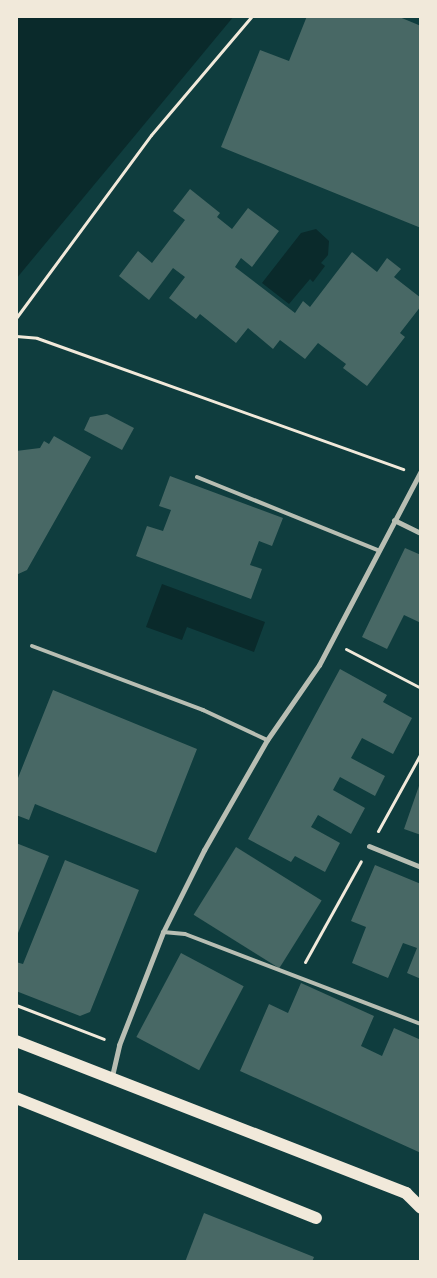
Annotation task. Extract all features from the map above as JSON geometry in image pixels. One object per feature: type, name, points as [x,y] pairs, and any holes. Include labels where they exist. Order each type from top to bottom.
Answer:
[{"type":"main road","points":[[16,1041],[112,1076],[421,1199]]},
{"type":"main road","points":[[16,1098],[316,1218]]},
{"type":"main road","points":[[406,1193],[421,1208]]},
{"type":"street","points":[[112,1076],[118,1045],[163,932],[204,850],[267,740],[331,641],[420,473]]},
{"type":"street","points":[[394,520],[421,533]]},
{"type":"street","points":[[369,846],[421,867]]},
{"type":"lane","points":[[197,476],[378,550]]},
{"type":"lane","points":[[32,646],[203,710],[267,740]]},
{"type":"lane","points":[[163,932],[185,934],[296,978],[421,1024]]},
{"type":"path","points":[[16,318],[151,135],[252,16]]},
{"type":"path","points":[[16,336],[37,338],[420,473]]},
{"type":"path","points":[[331,641],[421,688]]},
{"type":"path","points":[[296,978],[421,753]]},
{"type":"path","points":[[16,1005],[118,1045]]},
{"type":"water","points":[[16,16],[234,16],[16,279]]},
{"type":"water","points":[[316,229],[329,241],[328,255],[321,263],[325,266],[313,282],[310,279],[289,304],[262,283],[301,233]]},
{"type":"water","points":[[162,584],[265,622],[254,652],[187,627],[182,640],[146,627]]},
{"type":"building","points":[[307,16],[397,16],[421,26],[421,228],[221,147],[260,50],[289,61]]},
{"type":"building","points":[[190,189],[220,213],[217,217],[232,229],[248,208],[279,231],[252,267],[241,258],[235,267],[295,313],[303,301],[310,307],[352,252],[377,272],[387,258],[401,269],[394,277],[421,298],[421,306],[400,333],[405,337],[367,386],[343,368],[346,364],[318,343],[305,359],[280,340],[273,349],[248,328],[236,343],[200,314],[196,319],[169,298],[185,277],[173,268],[149,300],[119,276],[138,251],[152,263],[185,220],[173,211]]},
{"type":"building","points":[[107,414],[134,428],[122,450],[84,430],[90,417]]},
{"type":"building","points":[[54,436],[91,457],[27,570],[16,575],[16,451],[40,448],[44,441],[49,444]]},
{"type":"building","points":[[170,476],[283,518],[272,546],[259,541],[250,565],[262,569],[251,599],[136,556],[147,526],[163,531],[171,510],[159,506]]},
{"type":"building","points":[[405,548],[421,555],[421,623],[404,615],[387,649],[362,637]]},
{"type":"building","points":[[340,669],[387,695],[383,702],[412,718],[393,754],[362,738],[351,758],[385,776],[375,796],[340,777],[333,790],[365,808],[351,834],[318,815],[311,827],[340,843],[325,872],[295,856],[291,862],[248,839]]},
{"type":"building","points":[[53,690],[197,749],[156,853],[35,804],[29,820],[16,815],[16,783]]},
{"type":"building","points":[[421,783],[421,835],[404,829]]},
{"type":"building","points":[[16,843],[49,856],[16,938]]},
{"type":"building","points":[[236,847],[322,901],[279,968],[194,915]]},
{"type":"building","points":[[65,860],[139,890],[90,1012],[80,1016],[16,991],[16,962],[23,964]]},
{"type":"building","points":[[375,865],[421,884],[421,979],[407,973],[417,948],[403,943],[388,978],[352,963],[366,927],[351,921]]},
{"type":"building","points":[[181,953],[244,986],[199,1070],[136,1037]]},
{"type":"building","points":[[301,983],[374,1016],[361,1046],[382,1056],[394,1028],[421,1040],[421,1153],[240,1071],[269,1004],[288,1013]]},
{"type":"building","points":[[204,1213],[314,1257],[312,1262],[185,1262]]}]
